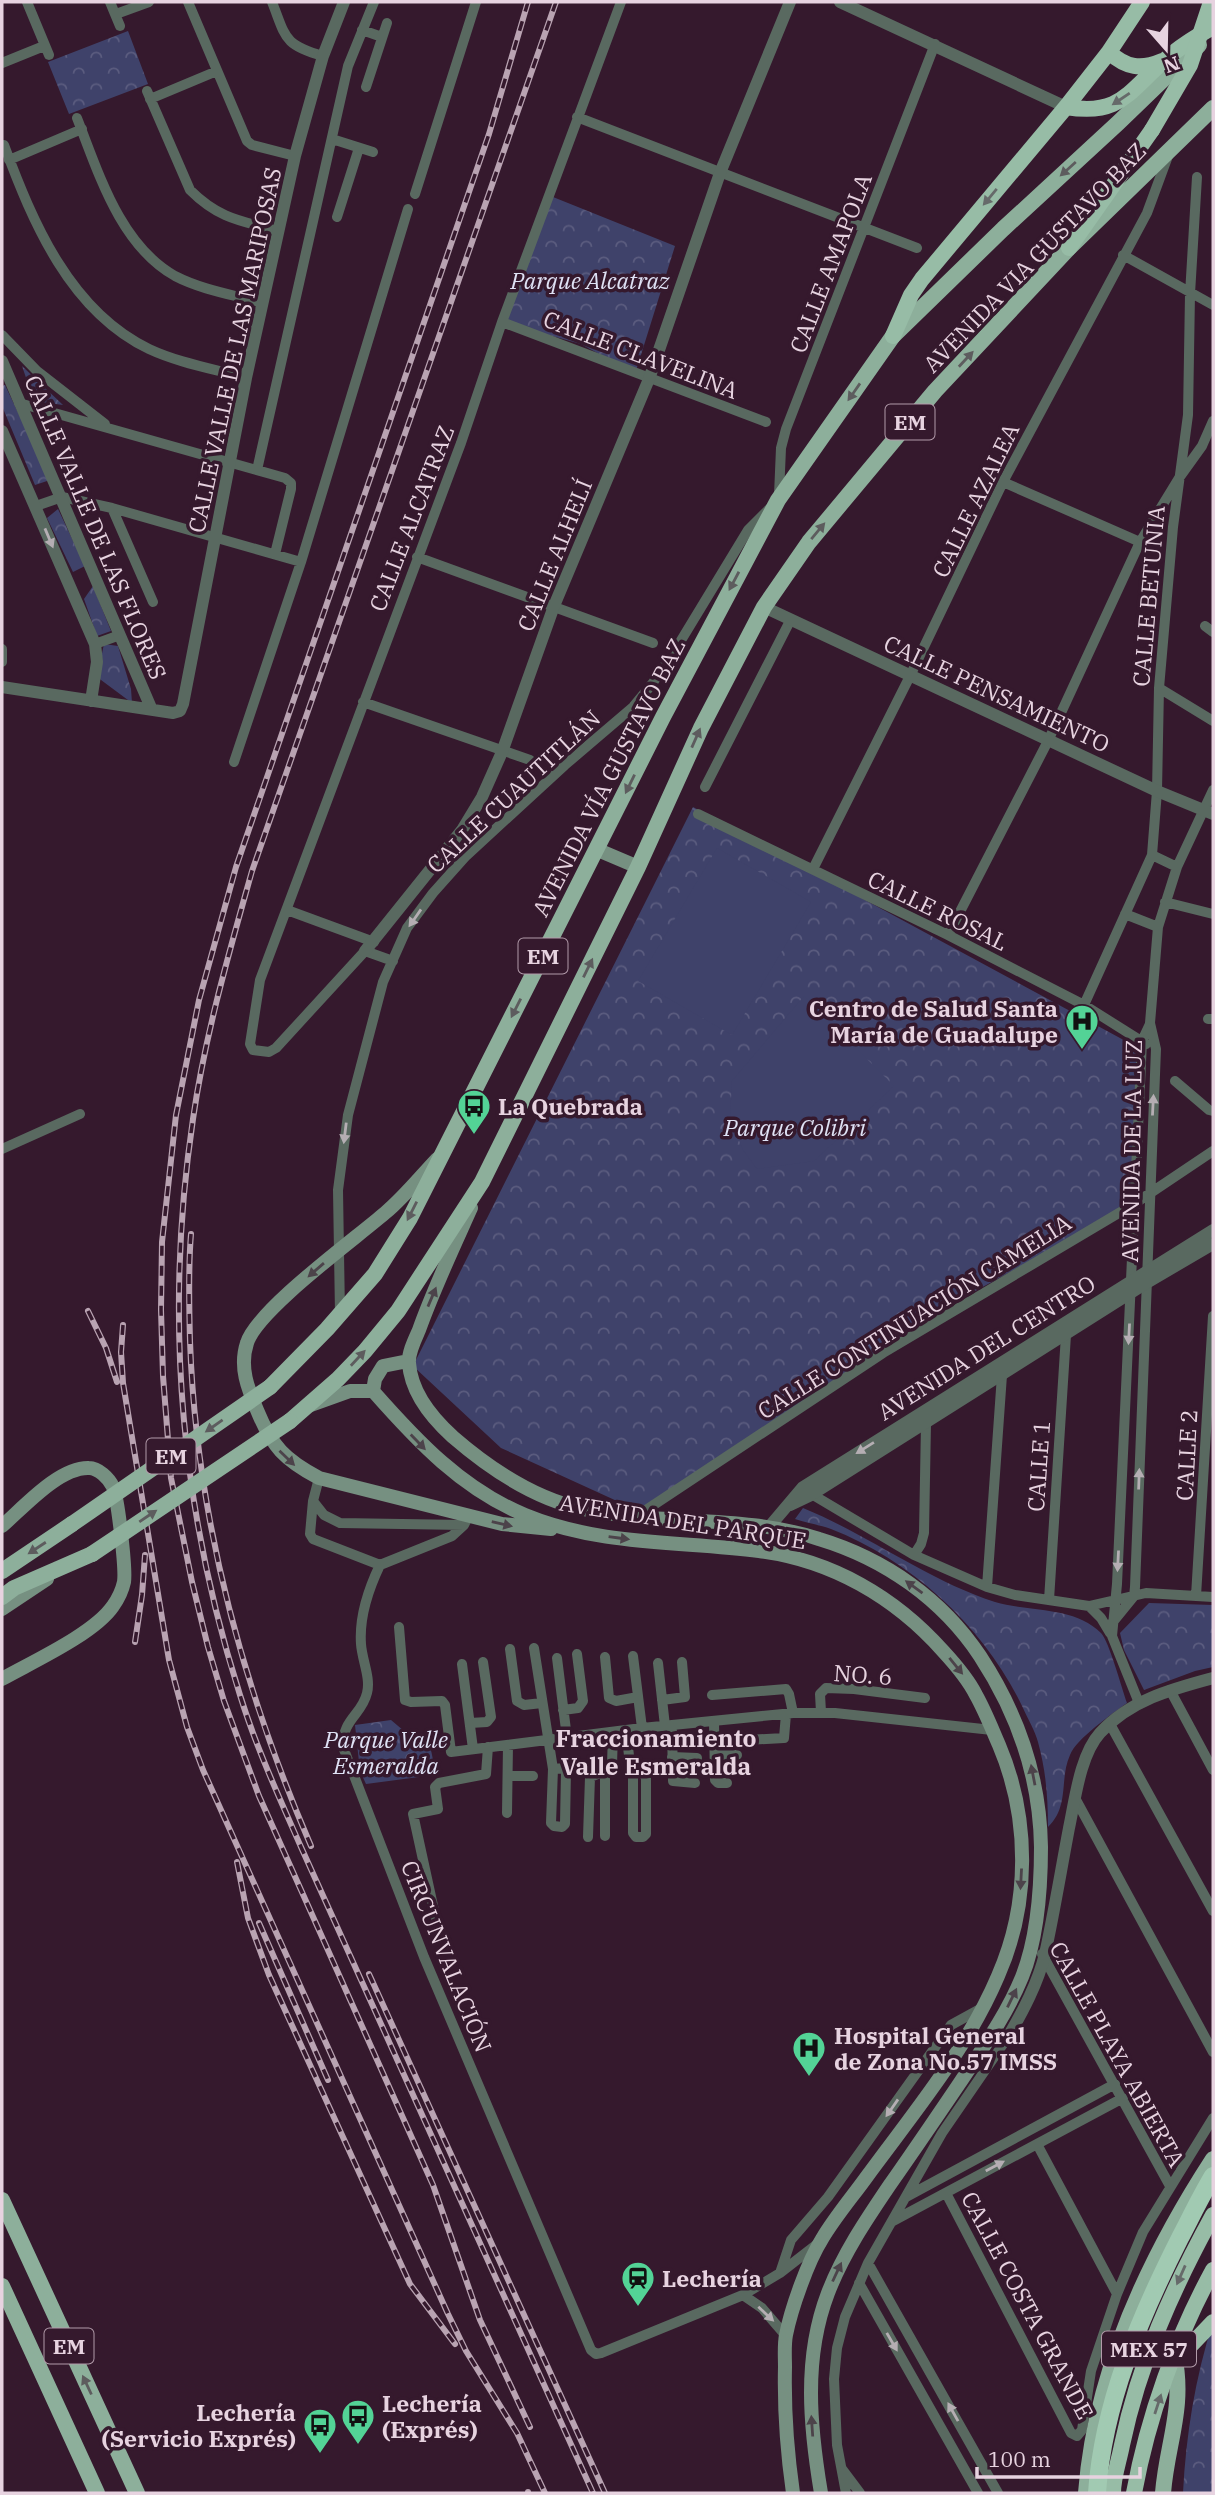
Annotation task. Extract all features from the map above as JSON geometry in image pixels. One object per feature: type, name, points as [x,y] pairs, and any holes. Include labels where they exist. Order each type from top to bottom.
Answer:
[{"type":"highway","points":[[893,336],[911,295],[922,279],[1110,52],[1142,2]]},
{"type":"highway","points":[[1069,248],[1152,130],[1190,65],[1211,2]]},
{"type":"highway","points":[[1066,107],[1097,110],[1119,102],[1164,60],[1193,38],[1213,29]]},
{"type":"highway","points":[[1110,52],[1117,60],[1135,67],[1164,60]]},
{"type":"highway","points":[[1097,2493],[1111,2416],[1130,2349],[1149,2304],[1213,2176]]},
{"type":"highway","name":"MEX 57","points":[[1113,2493],[1127,2419],[1146,2356],[1185,2266],[1213,2215]]},
{"type":"highway","name":"MEX 57","points":[[1133,2493],[1174,2356],[1213,2270]]},
{"type":"highway","points":[[1174,2356],[1192,2344],[1213,2322]]},
{"type":"main road","name":"AVENIDA VIA GUSTAVO BAZ","points":[[778,500],[893,336],[1213,29]]},
{"type":"main road","name":"AVENIDA VIA GUSTAVO BAZ","points":[[764,607],[808,542],[936,391],[1069,248],[1213,108]]},
{"type":"main road","name":"AVENIDA VÍA GUSTAVO BAZ","points":[[2,1571],[270,1387],[375,1274],[410,1218],[669,706],[778,500]]},
{"type":"main road","name":"EM","points":[[2,1597],[14,1588],[92,1554],[289,1421],[365,1351],[398,1311],[482,1182],[638,867],[701,728],[764,607]]},
{"type":"main road","points":[[598,850],[638,867]]},
{"type":"main road","points":[[438,1158],[388,1210],[321,1265],[258,1323],[247,1343],[244,1366],[246,1386],[266,1432],[279,1450],[296,1466],[319,1478],[466,1520],[519,1528],[566,1530]]},
{"type":"main road","points":[[309,1405],[350,1391],[373,1391],[374,1379],[383,1366],[408,1361],[422,1320],[482,1182]]},
{"type":"main road","name":"AVENIDA DEL PARQUE","points":[[408,1361],[418,1395],[441,1426],[463,1446],[511,1480],[547,1498],[581,1509],[770,1526],[821,1539],[890,1569],[941,1609],[980,1657],[1016,1724],[1031,1763],[1041,1826],[1041,1885],[1033,1940],[1023,1975],[1002,2034],[851,2241],[827,2294],[815,2336],[809,2391],[821,2493]]},
{"type":"main road","name":"AVENIDA DEL PARQUE","points":[[373,1391],[425,1449],[445,1466],[488,1496],[522,1514],[566,1530],[652,1543],[762,1551],[810,1562],[860,1583],[900,1608],[925,1630],[975,1693],[1010,1771],[1021,1832],[1022,1877],[1016,1930],[986,2006],[962,2046],[820,2241],[799,2291],[786,2336],[784,2386],[793,2493]]},
{"type":"main road","points":[[2,1526],[58,1478],[76,1469],[92,1468],[106,1475],[113,1486],[124,1561],[124,1580],[120,1594],[98,1623],[2,1679]]},
{"type":"main road","points":[[2,1609],[59,1570]]},
{"type":"main road","points":[[2,1670],[35,1653],[52,1651]]},
{"type":"main road","points":[[1086,2493],[1099,2409],[1118,2346],[1158,2254],[1213,2159]]},
{"type":"main road","name":"EM","points":[[2,2200],[137,2493]]},
{"type":"main road","name":"EM","points":[[2,2286],[97,2493]]},
{"type":"main road","points":[[1163,2493],[1178,2409],[1179,2382],[1174,2356]]},
{"type":"street","points":[[2,63],[47,50],[27,2]]},
{"type":"street","points":[[110,2],[120,26]]},
{"type":"street","points":[[116,14],[149,2]]},
{"type":"street","points":[[188,2],[247,141],[252,145],[295,156]]},
{"type":"street","points":[[272,2],[286,36],[295,47],[323,56]]},
{"type":"street","name":"CALLE VALLE DE LAS MARIPOSAS","points":[[152,710],[173,713],[180,710],[183,704],[246,378],[295,156],[323,56],[344,2]]},
{"type":"street","name":"CALLE VALLE DE LAS MARIPOSAS","points":[[257,470],[348,66],[374,2]]},
{"type":"street","points":[[415,194],[476,2]]},
{"type":"street","name":"CALLE ALCATRAZ","points":[[253,1050],[250,1044],[260,981],[461,443],[502,322],[621,2]]},
{"type":"street","name":"CALLE ALHELÍ","points":[[253,1050],[269,1052],[276,1048],[370,946],[462,830],[482,797],[502,752],[554,606],[649,379],[720,173],[790,2]]},
{"type":"street","points":[[840,2],[1066,107]]},
{"type":"street","points":[[366,87],[387,23]]},
{"type":"street","points":[[362,30],[382,37]]},
{"type":"street","name":"CALLE AMAPOLA","points":[[778,500],[781,448],[786,429],[935,44]]},
{"type":"street","points":[[217,71],[149,95],[190,190],[202,203],[223,216],[279,230]]},
{"type":"street","points":[[577,117],[917,248]]},
{"type":"street","points":[[77,118],[123,224],[154,260],[175,275],[200,286],[263,303]]},
{"type":"street","points":[[9,160],[82,129]]},
{"type":"street","points":[[332,139],[373,152]]},
{"type":"street","points":[[4,145],[41,232],[57,261],[71,282],[105,320],[150,349],[246,378]]},
{"type":"street","points":[[337,217],[359,148]]},
{"type":"street","name":"CALLE AZALEA","points":[[813,869],[1003,482],[1147,213],[1171,149]]},
{"type":"street","name":"CALLE BETUNIA","points":[[1084,1005],[1152,855],[1157,792],[1159,688],[1179,478],[1188,415],[1190,294],[1197,177]]},
{"type":"street","points":[[234,762],[300,562],[408,209]]},
{"type":"street","points":[[1123,255],[1213,305]]},
{"type":"street","name":"CALLE CLAVELINA","points":[[502,322],[766,422]]},
{"type":"street","points":[[2,335],[37,371],[110,428]]},
{"type":"street","name":"CALLE VALLE DE LAS FLORES","points":[[2,361],[152,710]]},
{"type":"street","points":[[19,403],[285,478],[291,484],[291,489],[275,554]]},
{"type":"street","points":[[948,935],[1048,741],[1140,542],[1202,446],[1213,421]]},
{"type":"street","name":"CALLE VALLE DE LAS FLORES","points":[[2,430],[95,645],[97,662],[91,701]]},
{"type":"street","points":[[1202,446],[1213,437]]},
{"type":"street","points":[[1003,482],[1140,542]]},
{"type":"street","points":[[36,506],[62,497],[112,508],[300,562]]},
{"type":"street","name":"CALLE CUAUTITLÁN","points":[[340,1314],[338,1190],[348,1115],[383,982],[407,928],[466,856],[633,707],[652,684],[748,530],[778,500]]},
{"type":"street","points":[[112,508],[153,602]]},
{"type":"street","points":[[417,557],[653,643]]},
{"type":"street","name":"CALLE PENSAMIENTO","points":[[764,607],[1157,792],[1208,812]]},
{"type":"street","points":[[705,787],[790,621]]},
{"type":"street","points":[[95,645],[120,635]]},
{"type":"street","points":[[2,649],[2,662]]},
{"type":"street","points":[[2,687],[152,710]]},
{"type":"street","points":[[1159,688],[1213,721]]},
{"type":"street","points":[[363,702],[530,760]]},
{"type":"street","points":[[1150,1023],[1158,927],[1177,867],[1208,812],[1213,790]]},
{"type":"street","name":"CALLE ROSAL","points":[[698,814],[948,935],[1084,1005],[1156,1049]]},
{"type":"street","points":[[1152,855],[1177,867]]},
{"type":"street","points":[[1165,902],[1213,914]]},
{"type":"street","points":[[287,911],[370,946],[393,961]]},
{"type":"street","points":[[1125,914],[1158,927]]},
{"type":"street","name":"AVENIDA DE LA LUZ","points":[[1139,1703],[1112,1636],[1112,1623],[1142,1041],[1150,1023]]},
{"type":"street","name":"AVENIDA DE LA LUZ","points":[[1134,1596],[1156,1049],[1150,1023]]},
{"type":"street","points":[[1175,1081],[1213,1111]]},
{"type":"street","points":[[2,1149],[80,1114]]},
{"type":"street","name":"CALLE CONTINUACIÓN CAMELIA","points":[[637,1516],[883,1353],[1133,1204],[1213,1151]]},
{"type":"street","name":"AVENIDA DEL CENTRO","points":[[770,1526],[786,1507],[807,1491],[1131,1287],[1213,1230]]},
{"type":"street","name":"AVENIDA DEL CENTRO","points":[[1148,1276],[1213,1244]]},
{"type":"street","name":"AVENIDA DEL CENTRO","points":[[807,1491],[926,1423],[1066,1335],[1131,1287]]},
{"type":"street","name":"CALLE 2","points":[[1196,1596],[1213,1316]]},
{"type":"street","name":"CALLE 1","points":[[1049,1600],[1066,1335]]},
{"type":"street","points":[[987,1587],[1002,1375]]},
{"type":"street","points":[[914,1555],[924,1533],[926,1423]]},
{"type":"street","points":[[319,1478],[309,1529],[313,1539],[380,1565],[453,1536],[466,1520]]},
{"type":"street","points":[[807,1491],[914,1555],[987,1587],[1015,1595],[1089,1606],[1156,1593],[1213,1597]]},
{"type":"street","points":[[313,1501],[324,1515],[340,1523],[466,1520]]},
{"type":"street","name":"CIRCUNVALACIÓN","points":[[380,1565],[368,1591],[362,1618],[361,1644],[368,1686],[367,1696],[346,1725],[343,1746],[424,1957],[591,2350],[596,2354],[743,2295]]},
{"type":"street","points":[[1112,1623],[1134,1596]]},
{"type":"street","points":[[1089,1606],[1101,1618],[1112,1636]]},
{"type":"street","points":[[400,1626],[405,1700],[442,1701],[445,1705],[452,1752],[669,1725],[821,1712],[992,1730]]},
{"type":"street","points":[[534,1648],[553,1769],[551,1823],[562,1827],[565,1824],[566,1771],[565,1768],[553,1769]]},
{"type":"street","points":[[510,1649],[517,1701],[524,1705],[542,1703]]},
{"type":"street","points":[[563,1710],[578,1708],[583,1701],[577,1654]]},
{"type":"street","points":[[633,1656],[642,1728]]},
{"type":"street","points":[[605,1657],[610,1698],[616,1701],[638,1697]]},
{"type":"street","points":[[557,1658],[567,1738]]},
{"type":"street","points":[[470,1723],[487,1722],[491,1717],[483,1662]]},
{"type":"street","points":[[662,1700],[685,1697],[682,1662]]},
{"type":"street","points":[[658,1663],[662,1700],[669,1725],[673,1781],[695,1783]]},
{"type":"street","points":[[462,1664],[473,1749]]},
{"type":"street","points":[[846,2493],[838,2445],[834,2379],[837,2348],[845,2317],[869,2263],[942,2133],[1002,2034],[1022,2012],[1044,1957],[1075,1798],[1091,1745],[1110,1724],[1139,1703],[1170,1690],[1213,1678]]},
{"type":"street","name":"NO. 6","points":[[821,1712],[820,1694],[826,1688],[925,1698]]},
{"type":"street","points":[[712,1695],[786,1689],[789,1694],[790,1714],[784,1738],[747,1740]]},
{"type":"street","points":[[1170,1690],[1213,1770]]},
{"type":"street","points":[[714,1721],[715,1780],[718,1783],[727,1783]]},
{"type":"street","points":[[1110,1724],[1213,1911]]},
{"type":"street","points":[[626,1730],[629,1757],[634,1768],[633,1833],[636,1837],[643,1837],[646,1834],[646,1778],[634,1768]]},
{"type":"street","points":[[588,1837],[590,1777],[612,1765],[613,1732]]},
{"type":"street","points":[[507,1812],[508,1745]]},
{"type":"street","points":[[437,1924],[414,1815],[438,1809],[435,1787],[439,1783],[486,1774],[488,1747]]},
{"type":"street","points":[[715,1755],[737,1755]]},
{"type":"street","points":[[672,1758],[697,1758]]},
{"type":"street","points":[[605,1771],[605,1836]]},
{"type":"street","points":[[508,1776],[533,1776]]},
{"type":"street","points":[[1075,1798],[1213,2052]]},
{"type":"street","name":"CALLE PLAYA ABIERTA","points":[[1033,1940],[1170,2186]]},
{"type":"street","points":[[780,2273],[790,2240],[828,2197],[951,2025],[986,2006]]},
{"type":"street","points":[[906,2197],[1115,2084]]},
{"type":"street","points":[[892,2222],[1123,2098]]},
{"type":"street","points":[[1118,2294],[1143,2232],[1213,2118]]},
{"type":"street","points":[[1037,2144],[1118,2294]]},
{"type":"street","name":"CALLE COSTA GRANDE","points":[[946,2193],[1071,2433],[1077,2436],[1082,2430],[1091,2371],[1118,2294]]},
{"type":"street","points":[[786,2336],[762,2308],[743,2295],[780,2273],[820,2241]]},
{"type":"street","points":[[869,2263],[998,2493]]},
{"type":"street","points":[[859,2283],[978,2493]]},
{"type":"street","points":[[842,2469],[860,2493]]},
{"type":"green space","points":[[128,31],[148,84],[69,114],[48,62]]},
{"type":"green space","name":"Parque Alcatraz","points":[[548,195],[675,246],[635,374],[581,344],[502,322]]},
{"type":"green space","points":[[22,366],[63,405],[34,401]]},
{"type":"green space","points":[[5,385],[50,480],[35,485],[2,406],[2,386]]},
{"type":"green space","points":[[58,509],[85,566],[73,572],[47,518]]},
{"type":"green space","points":[[93,586],[111,631],[97,636],[84,599]]},
{"type":"green space","points":[[104,644],[118,646],[131,689],[132,703],[97,677]]},
{"type":"green space","name":"Parque Colibri","points":[[693,807],[1144,1051],[1128,1208],[931,1315],[641,1512],[501,1448],[413,1366]]},
{"type":"green space","points":[[717,848],[811,902],[732,1035],[638,981]]},
{"type":"green space","points":[[804,996],[894,1086],[814,1161],[757,1169],[743,1150],[730,1119],[732,1081]]},
{"type":"green space","points":[[803,1508],[970,1593],[1008,1605],[1065,1614],[1090,1624],[1101,1633],[1127,1703],[1079,1742],[1070,1755],[1062,1801],[1055,1819],[1048,1827],[1045,1774],[1037,1738],[1007,1679],[989,1651],[968,1625],[918,1579],[861,1543],[831,1529],[795,1519]]},
{"type":"green space","points":[[1149,1603],[1213,1605],[1213,1667],[1144,1690],[1124,1650],[1120,1633]]},
{"type":"green space","name":"Parque Valle Esmeralda","points":[[391,1720],[404,1731],[429,1740],[434,1765],[419,1777],[366,1784],[360,1771],[355,1725]]},
{"type":"green space","points":[[380,1724],[385,1768],[361,1770],[357,1727]]},
{"type":"green space","points":[[1213,2322],[1213,2493],[1183,2493],[1192,2407]]},
{"type":"railway","points":[[528,2],[489,134],[236,867],[199,1000],[176,1115],[162,1242],[161,1310],[171,1478],[192,1582],[224,1701],[259,1796],[433,2185],[480,2320],[530,2427]]},
{"type":"railway","points":[[556,2],[252,871],[226,963],[193,1119],[184,1192],[179,1337],[183,1410],[203,1553],[220,1624],[253,1734],[301,1847],[593,2493]]},
{"type":"railway","points":[[191,1234],[189,1314],[194,1406],[213,1536],[244,1662],[286,1786],[311,1846]]},
{"type":"railway","points":[[88,1311],[106,1348],[117,1382]]},
{"type":"railway","points":[[123,1325],[123,1383],[169,1660],[187,1727],[203,1770],[448,2314],[466,2351],[517,2433],[545,2493]]},
{"type":"railway","points":[[135,1642],[145,1555]]},
{"type":"railway","points":[[237,1862],[248,1918],[269,1975],[410,2284],[455,2344]]},
{"type":"railway","points":[[259,1923],[328,2080]]},
{"type":"railway","points":[[369,1974],[605,2493]]},
{"type":"place","name":"Centro de Salud Santa María de Guadalupe","points":[[1082,1051]]},
{"type":"place","name":"La Quebrada","points":[[474,1136]]},
{"type":"place","name":"Hospital General de Zona No.57 IMSS","points":[[809,2078]]},
{"type":"place","name":"Lechería","points":[[638,2308]]},
{"type":"place","name":"Lechería (Exprés)","points":[[358,2446]]},
{"type":"place","name":"Lechería (Servicio Exprés)","points":[[320,2455]]},
{"type":"district","name":"Fraccionamiento Valle Esmeralda","points":[[656,1752]]}]
